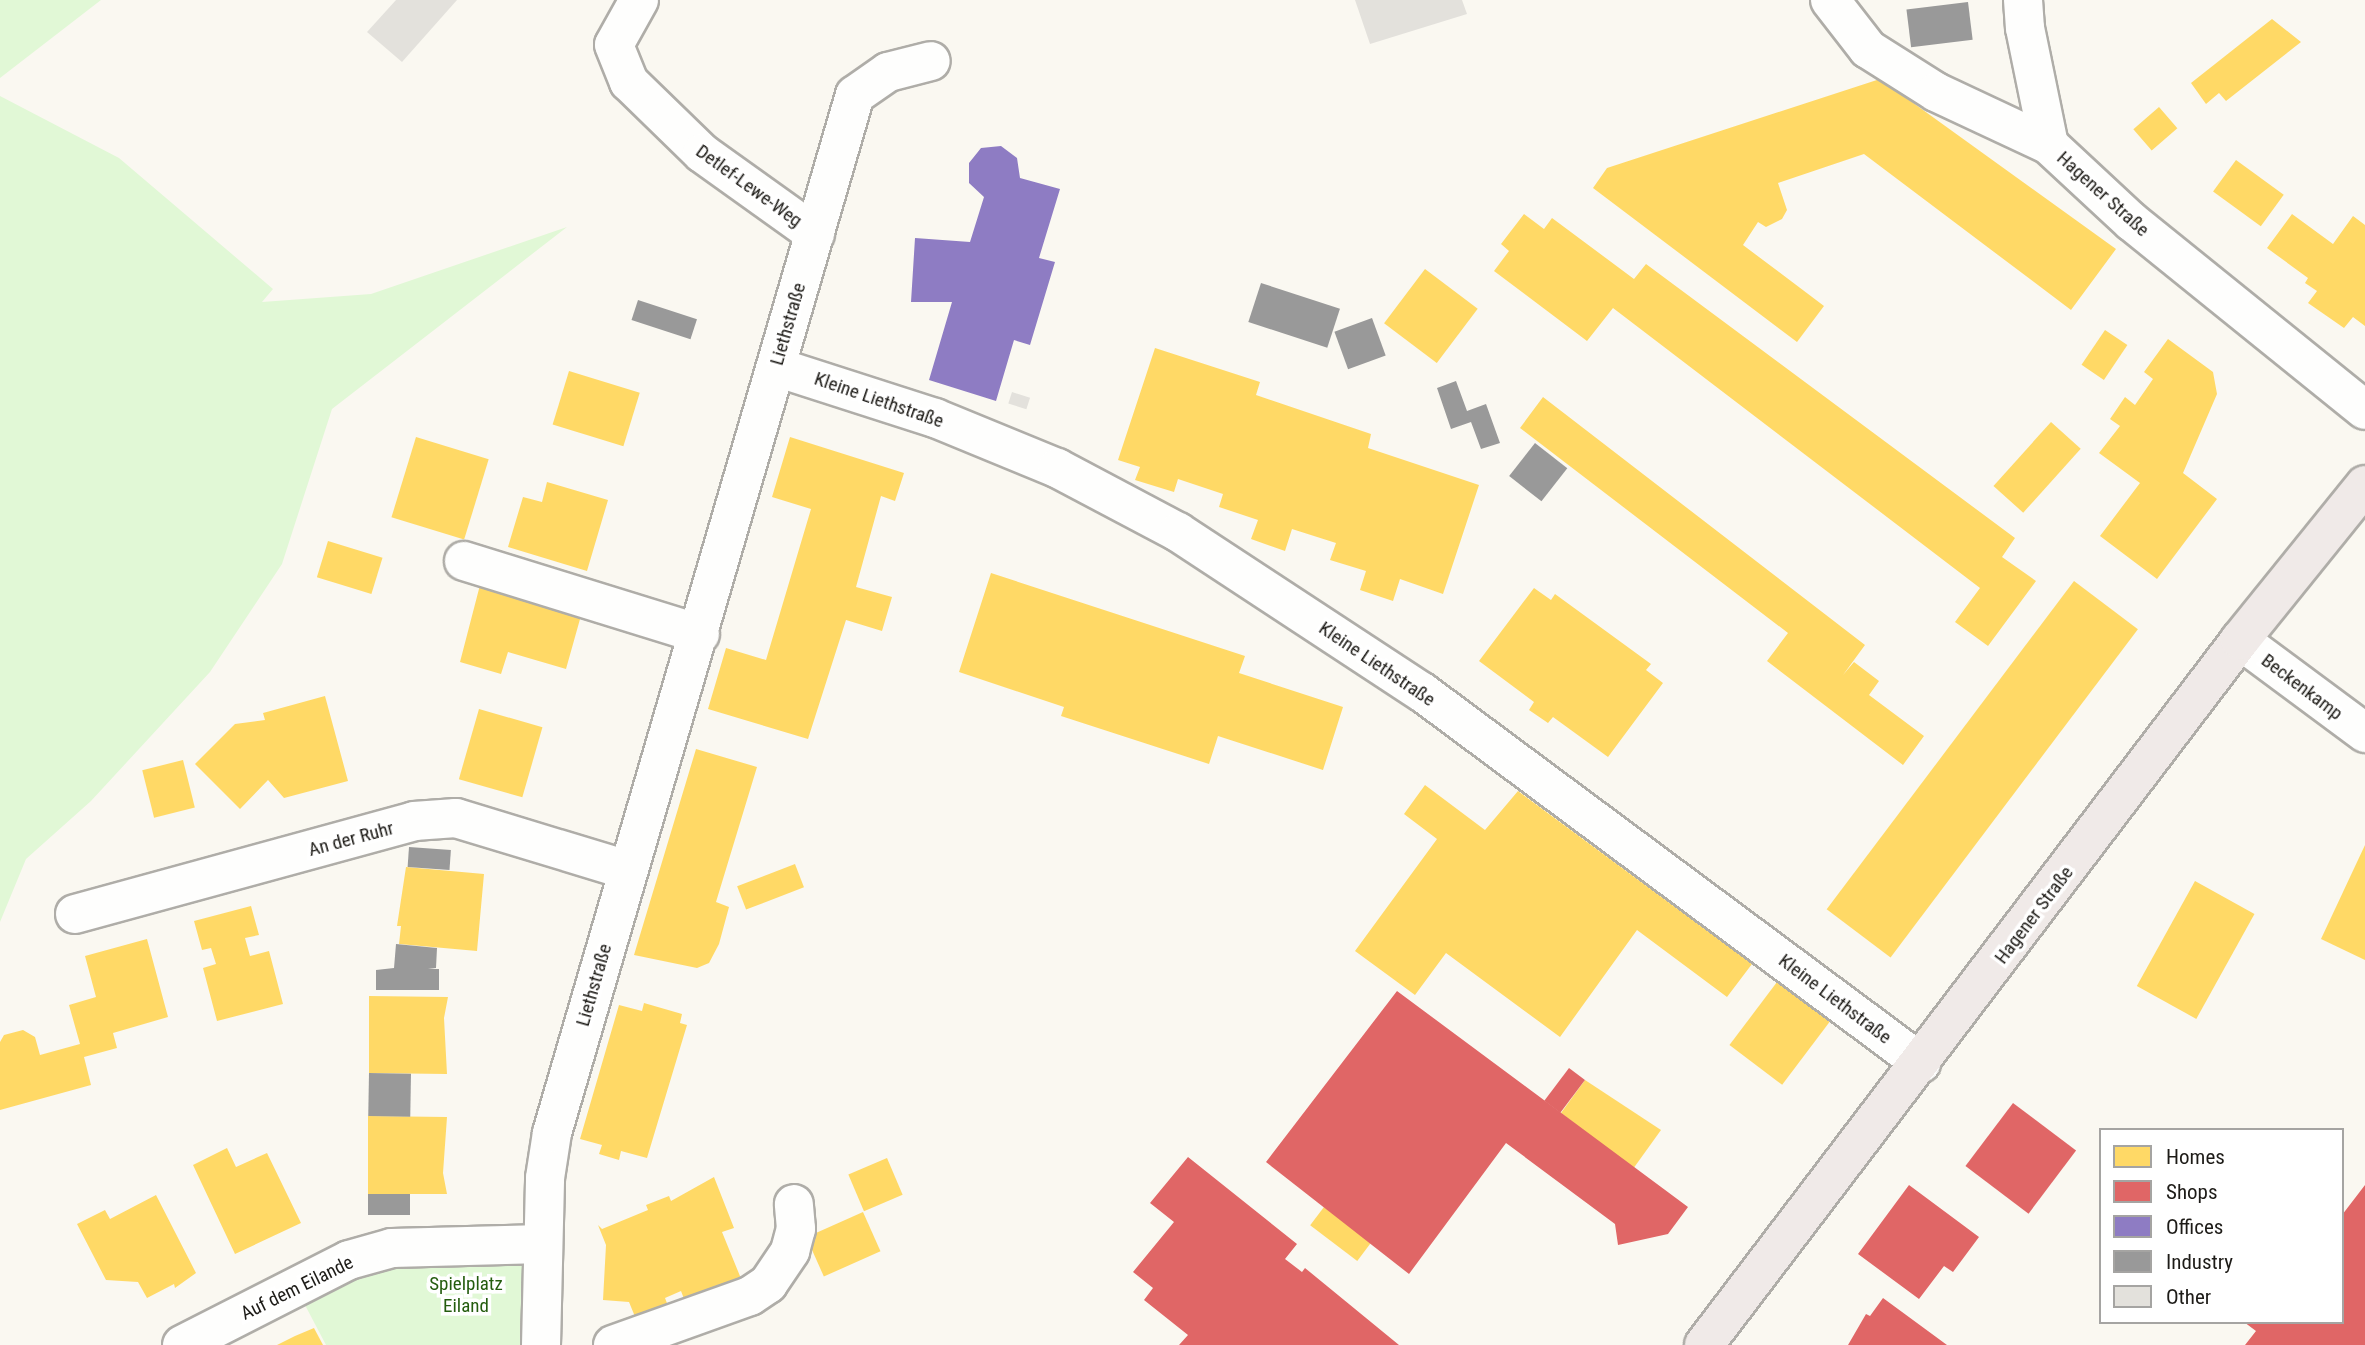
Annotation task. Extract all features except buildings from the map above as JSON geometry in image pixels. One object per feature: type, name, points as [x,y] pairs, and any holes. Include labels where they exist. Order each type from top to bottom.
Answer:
[{"type":"main road","name":"Hagener Straße","points":[[1704,1345],[2240,640],[2365,485]]},
{"type":"street","name":"Detlef-Lewe-Weg","points":[[639,0],[614,45],[629,82],[702,153],[815,234]]},
{"type":"street","name":"Hagener Straße","points":[[1830,0],[1868,50],[1936,93],[2049,145],[2132,222],[2365,410]]},
{"type":"street","points":[[2023,0],[2025,28],[2049,145]]},
{"type":"street","name":"Liethstraße","points":[[541,1345],[545,1178],[552,1133],[627,870],[700,634],[794,371],[815,234],[855,95],[888,72],[931,61]]},
{"type":"street","name":"Kleine Liethstraße","points":[[794,371],[935,418],[1057,468],[1178,532],[1422,692],[1921,1063]]},
{"type":"street","points":[[464,561],[700,634]]},
{"type":"street","name":"Beckenkamp","points":[[2240,640],[2365,733]]},
{"type":"street","name":"An der Ruhr","points":[[75,914],[414,821],[442,819],[482,825],[627,870]]},
{"type":"street","points":[[613,1345],[750,1296],[768,1284],[790,1251],[796,1228],[794,1204]]},
{"type":"street","name":"Auf dem Eilande","points":[[182,1345],[349,1260],[392,1248],[543,1244]]},
{"type":"green space","points":[[0,0],[101,0],[0,78]]},
{"type":"green space","points":[[0,96],[119,158],[273,289],[262,302],[371,294],[567,227],[332,409],[282,564],[210,672],[91,801],[26,859],[0,922]]},
{"type":"green space","name":"Spielplatz Eiland","points":[[526,1244],[523,1345],[326,1345],[295,1286],[349,1260]]}]
